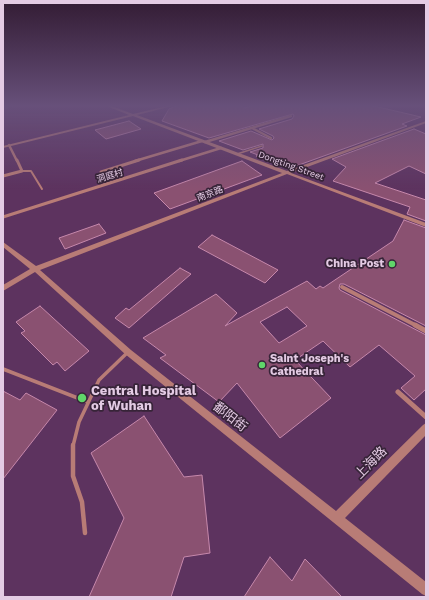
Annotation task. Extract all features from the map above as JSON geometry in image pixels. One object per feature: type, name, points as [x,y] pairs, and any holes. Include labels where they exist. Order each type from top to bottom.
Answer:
[{"type":"street","points":[[3,147],[58,133]]},
{"type":"street","name":"Dongting Street","points":[[180,133],[426,225]]},
{"type":"street","points":[[101,172],[235,133]]},
{"type":"street","points":[[262,133],[271,138]]},
{"type":"street","name":"南京路","points":[[3,288],[35,269],[286,173],[396,133]]},
{"type":"street","points":[[3,176],[22,171],[9,145]]},
{"type":"street","name":"洞庭村","points":[[3,217],[221,148]]},
{"type":"street","name":"鄱阳街","points":[[3,244],[35,269],[128,352],[426,590]]},
{"type":"street","points":[[342,287],[426,331]]},
{"type":"street","points":[[398,392],[426,417]]},
{"type":"street","name":"上海路","points":[[337,518],[426,428]]},
{"type":"lane","points":[[237,154],[262,146]]},
{"type":"lane","points":[[22,171],[31,172],[42,189]]},
{"type":"lane","points":[[85,533],[82,502],[73,476],[72,465],[74,437],[79,422],[99,380],[128,352]]},
{"type":"lane","points":[[3,369],[88,402]]},
{"type":"building","points":[[99,133],[127,133],[106,139]]},
{"type":"building","points":[[195,133],[226,133],[209,138]]},
{"type":"building","points":[[245,133],[256,133],[272,140],[274,138],[267,133],[388,133],[296,166],[285,166],[256,156],[258,155],[250,152],[263,148],[263,144],[243,150],[219,141]]},
{"type":"building","points":[[403,133],[426,134],[426,174],[409,166],[375,183],[426,200],[426,221],[407,214],[410,207],[333,181],[346,167],[332,159]]},
{"type":"building","points":[[242,161],[262,175],[170,209],[154,193]]},
{"type":"building","points":[[404,220],[426,228],[426,326],[344,284],[340,284],[339,288],[340,290],[426,335],[426,389],[414,400],[401,388],[415,376],[379,345],[350,367],[323,341],[295,360],[331,398],[280,438],[237,383],[219,402],[160,358],[166,355],[143,338],[216,294],[237,313],[225,326],[307,281],[316,289],[320,286],[323,288],[393,241]],"holes":[[[287,307],[307,326],[279,343],[260,322]]]},
{"type":"building","points":[[99,224],[106,233],[65,249],[59,238]]},
{"type":"building","points":[[212,235],[278,270],[265,283],[198,247]]},
{"type":"building","points":[[180,268],[191,274],[129,328],[115,318],[126,308],[129,310]]},
{"type":"building","points":[[40,306],[89,351],[65,371],[57,362],[53,365],[21,333],[25,331],[16,322]]},
{"type":"building","points":[[3,391],[20,400],[26,393],[57,410],[3,479]]},
{"type":"building","points":[[144,416],[184,477],[202,475],[210,553],[184,557],[171,597],[89,597],[124,518],[91,453]]},
{"type":"building","points":[[270,557],[292,581],[305,559],[342,597],[244,597]]},
{"type":"place","name":"China Post","points":[[392,264]]},
{"type":"place","name":"Saint Joseph's Cathedral","points":[[262,365]]},
{"type":"place","name":"Central Hospital of Wuhan","points":[[82,398]]}]
